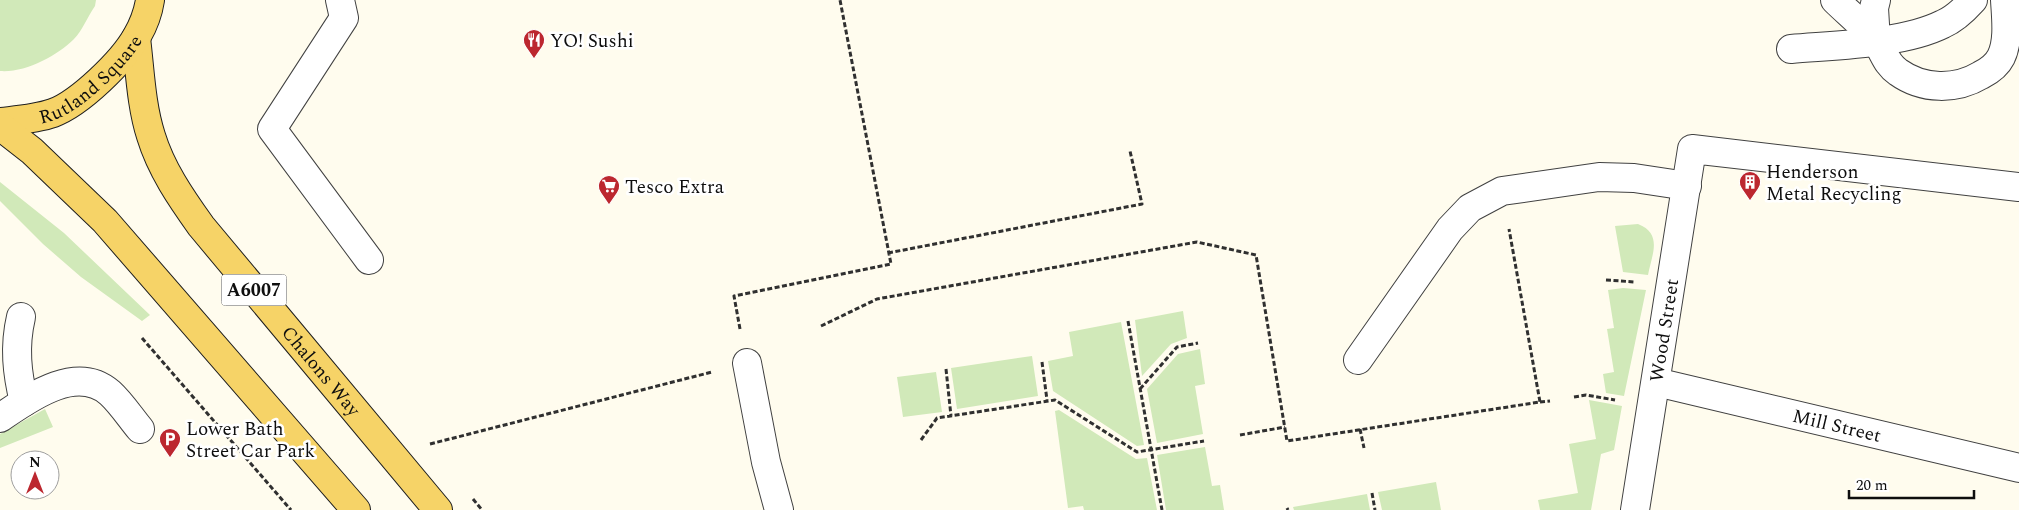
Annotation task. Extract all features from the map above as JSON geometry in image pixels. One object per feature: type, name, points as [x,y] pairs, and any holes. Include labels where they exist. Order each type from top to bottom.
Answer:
[{"type":"main road","name":"Rutland Square","points":[[0,124],[54,112],[79,97],[103,78],[136,38],[146,18],[150,0]]},
{"type":"main road","name":"Chalons Way","points":[[136,38],[150,135],[173,185],[201,226],[438,510]]},
{"type":"main road","points":[[0,124],[38,157],[105,222],[356,510]]},
{"type":"street","points":[[340,0],[344,18],[272,129],[369,260]]},
{"type":"street","points":[[1835,0],[1876,41],[1888,63],[1898,73],[1916,81],[1936,86],[1952,86],[1972,81],[1990,70],[2000,58],[2005,43],[2005,0]]},
{"type":"street","points":[[1876,0],[1874,8],[1876,41]]},
{"type":"street","points":[[1791,49],[1876,41],[1928,31],[1958,16],[1973,0]]},
{"type":"street","name":"Wood Street","points":[[1635,510],[1692,149],[2019,187]]},
{"type":"street","points":[[1358,360],[1450,229],[1470,208],[1502,191],[1599,177],[1634,178],[1687,186]]},
{"type":"street","points":[[21,318],[16,338],[18,379],[24,402]]},
{"type":"street","points":[[747,363],[766,462],[779,510]]},
{"type":"street","name":"Mill Street","points":[[1656,382],[2019,468]]},
{"type":"street","points":[[0,418],[40,391],[67,384],[89,384],[100,386],[110,393],[140,429]]},
{"type":"path","points":[[427,445],[747,363],[734,296],[891,264],[840,0]]},
{"type":"path","points":[[888,253],[1142,204],[1130,151]]},
{"type":"path","points":[[1502,191],[1540,402]]},
{"type":"path","points":[[821,326],[877,299],[1197,242],[1256,255],[1287,441],[1550,401]]},
{"type":"path","points":[[1128,321],[1162,510]]},
{"type":"path","points":[[142,338],[291,510]]},
{"type":"path","points":[[1140,389],[1177,347],[1198,343]]},
{"type":"path","points":[[1042,362],[1047,400]]},
{"type":"path","points":[[946,369],[951,416]]},
{"type":"path","points":[[921,440],[937,418],[1055,400],[1137,452],[1204,441]]},
{"type":"path","points":[[1240,435],[1285,427]]},
{"type":"path","points":[[1360,429],[1364,448]]},
{"type":"path","points":[[1372,493],[1375,510]]},
{"type":"green space","points":[[0,0],[96,0],[95,6],[77,36],[59,51],[30,66],[10,71],[0,71]]},
{"type":"green space","points":[[0,182],[64,233],[150,315],[142,321],[81,277],[43,244],[0,201]]},
{"type":"green space","points":[[1638,224],[1651,233],[1653,239],[1654,245],[1648,275],[1623,272],[1615,226]]},
{"type":"green space","points":[[1623,288],[1646,290],[1624,396],[1606,393],[1603,374],[1614,372],[1607,329],[1614,328],[1608,290]]},
{"type":"green space","points":[[1183,311],[1187,338],[1171,344],[1142,376],[1135,320]]},
{"type":"green space","points":[[1121,322],[1144,445],[1137,446],[1053,391],[1048,361],[1073,356],[1069,332]]},
{"type":"green space","points":[[1200,349],[1205,384],[1195,386],[1203,434],[1157,443],[1147,389],[1178,354]]},
{"type":"green space","points":[[1032,356],[1038,396],[957,409],[951,368]]},
{"type":"green space","points":[[936,372],[942,412],[903,417],[897,377]]},
{"type":"green space","points":[[1589,400],[1622,406],[1614,450],[1601,454],[1591,510],[1540,510],[1538,500],[1578,493],[1569,444],[1596,439]]},
{"type":"green space","points":[[45,409],[53,427],[0,448],[0,434]]},
{"type":"green space","points":[[1059,410],[1136,459],[1147,458],[1157,510],[1084,510],[1083,506],[1068,508],[1055,411]]},
{"type":"green space","points":[[1205,447],[1212,486],[1220,485],[1224,510],[1166,510],[1157,455]]},
{"type":"green space","points":[[1436,482],[1441,510],[1382,510],[1378,492]]},
{"type":"green space","points":[[1367,494],[1370,510],[1294,510],[1293,507]]},
{"type":"place","name":"YO! Sushi","points":[[534,59]]},
{"type":"place","name":"Henderson Metal Recycling","points":[[1750,201]]},
{"type":"place","name":"Tesco Extra","points":[[609,205]]},
{"type":"place","name":"Lower Bath Street Car Park","points":[[170,458]]}]
